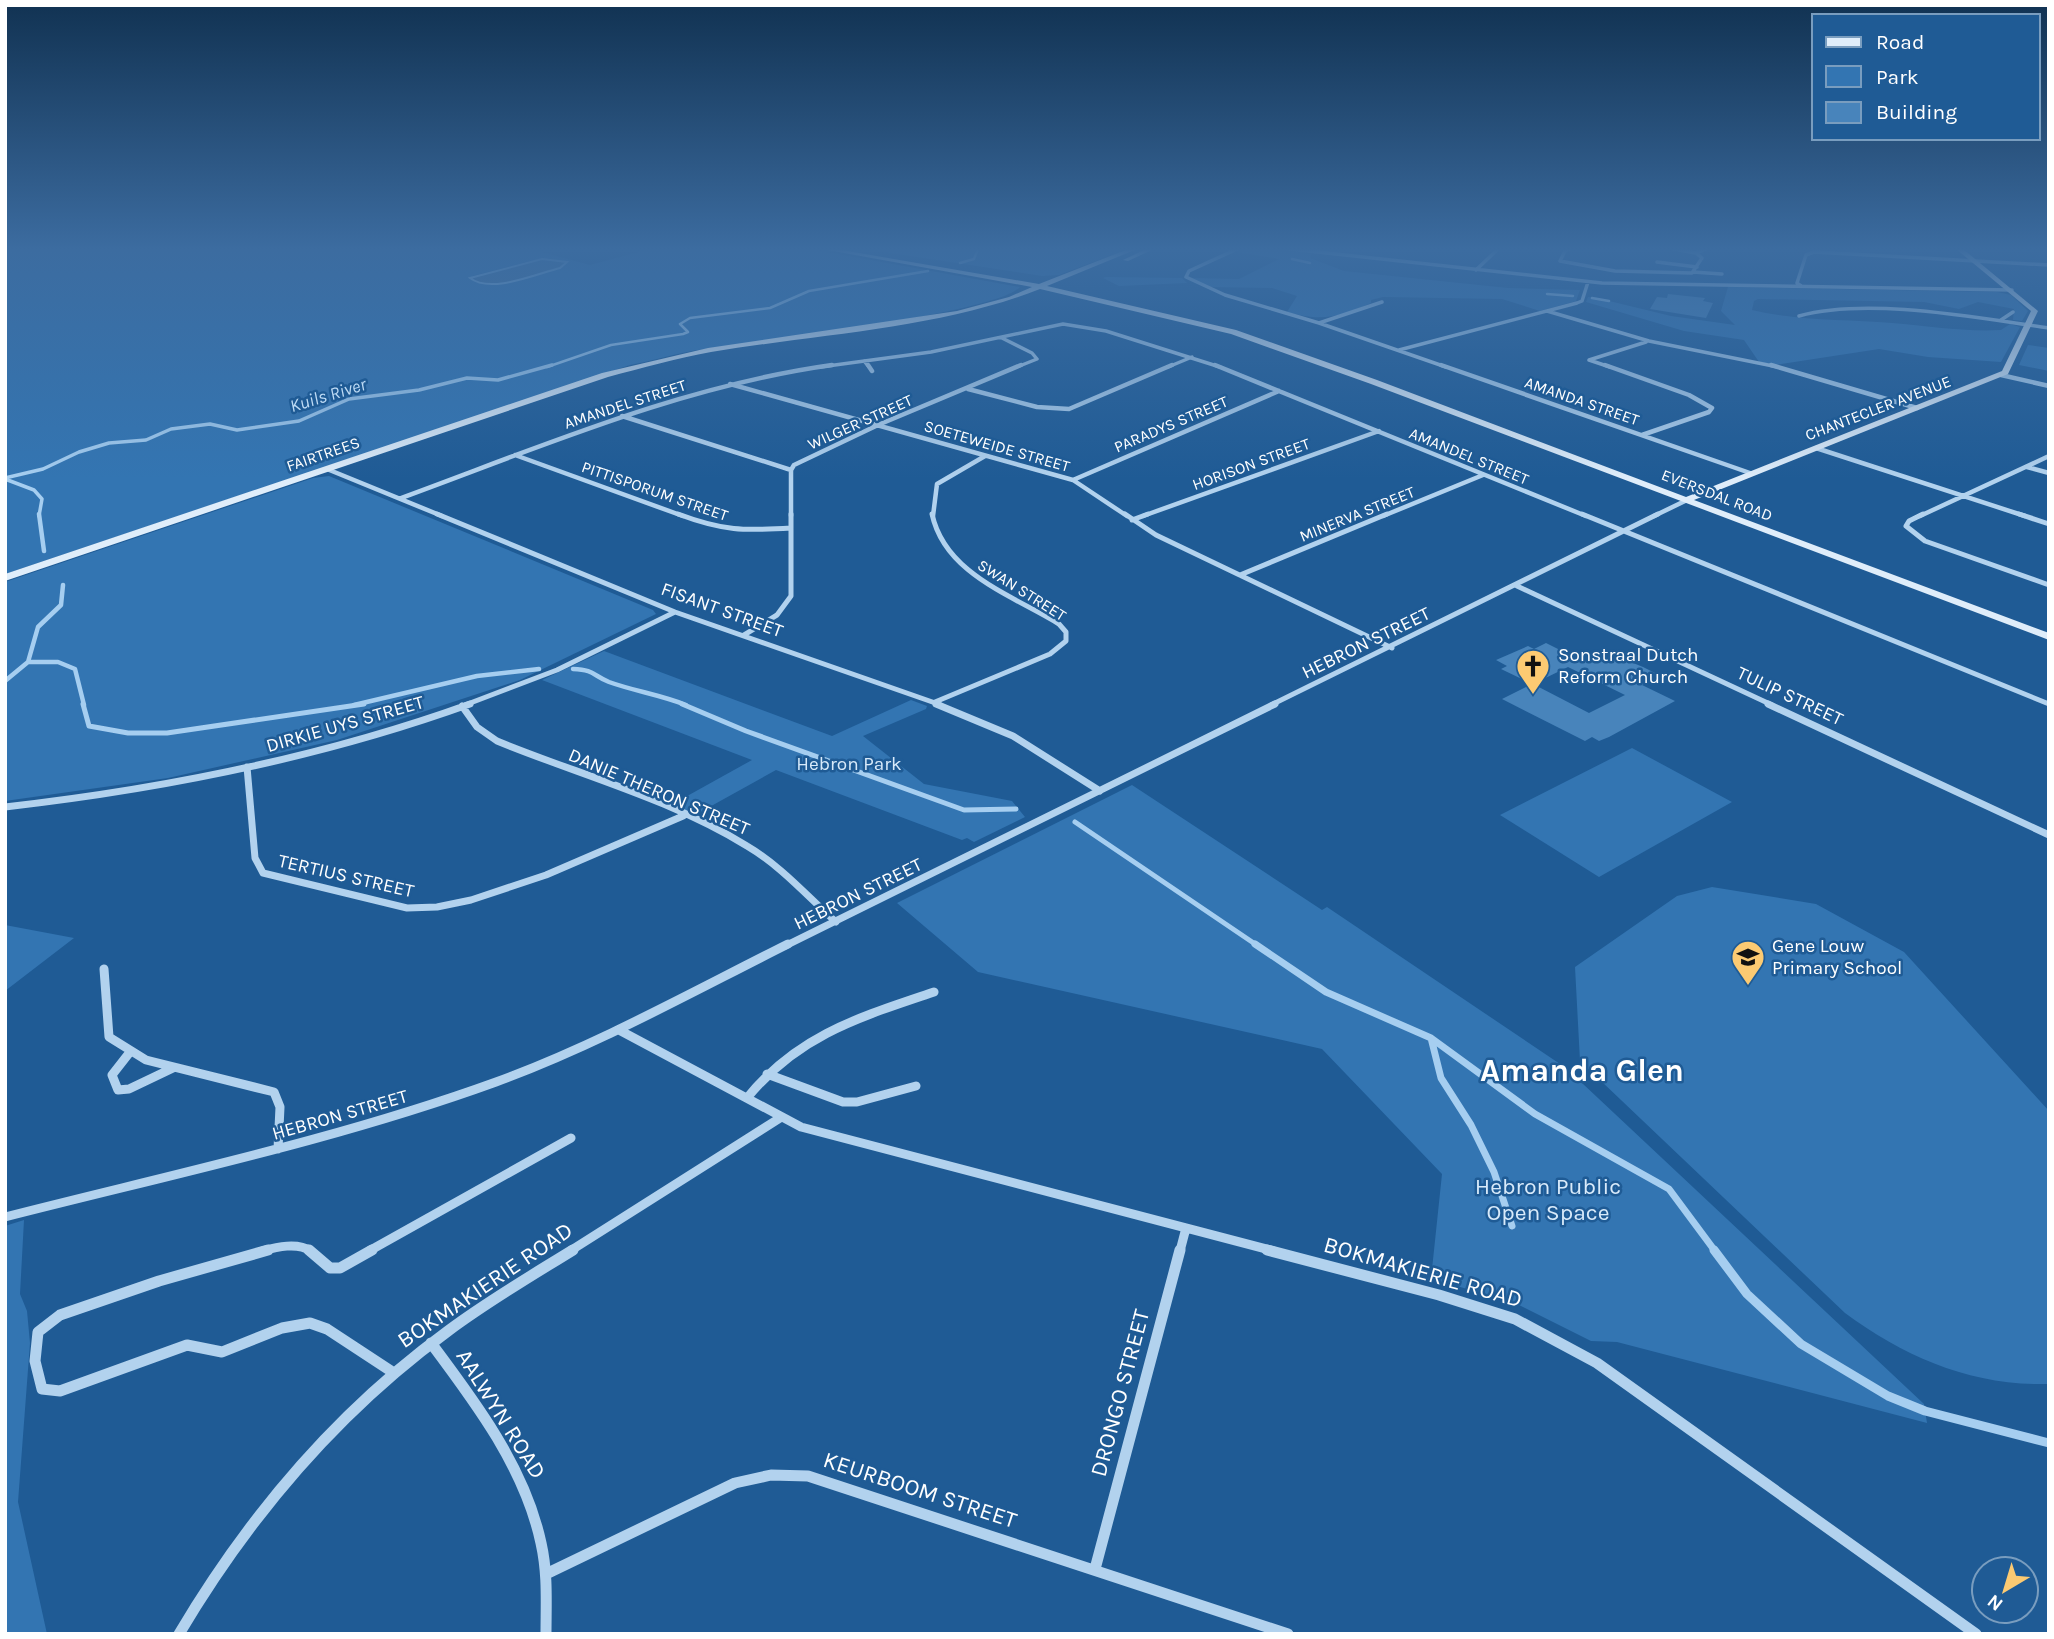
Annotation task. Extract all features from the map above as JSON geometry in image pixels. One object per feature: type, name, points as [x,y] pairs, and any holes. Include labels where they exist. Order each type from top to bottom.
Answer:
[{"type":"street","name":"FAIRTREES","points":[[5,578],[569,387],[652,363],[735,345],[882,325]]},
{"type":"street","name":"FAIRTREES","points":[[652,363],[737,348],[915,325]]},
{"type":"street","name":"AMANDEL STREET","points":[[401,498],[622,416],[729,384],[1066,325]]},
{"type":"street","name":"AMANDEL STREET","points":[[1079,325],[1192,356],[2049,704]]},
{"type":"street","name":"EVERSDAL ROAD","points":[[1207,325],[1374,382],[2049,637]]},
{"type":"street","name":"EVERSDAL ROAD","points":[[1224,325],[1286,346],[1374,382]]},
{"type":"street","name":"AMANDA STREET","points":[[1326,325],[1749,473]]},
{"type":"street","points":[[1398,350],[1492,325]]},
{"type":"street","points":[[1596,325],[1648,341],[1773,366],[1917,408]]},
{"type":"street","points":[[2001,375],[2008,370],[2030,325]]},
{"type":"street","name":"WILGER STREET","points":[[744,635],[775,617],[788,604],[791,596],[791,470],[798,463],[878,425],[1037,359],[1032,353],[1001,338]]},
{"type":"street","points":[[1642,435],[1705,414],[1712,408],[1689,395],[1590,360],[1648,341]]},
{"type":"street","points":[[968,389],[1037,407],[1069,408],[1192,356]]},
{"type":"street","points":[[864,360],[872,371]]},
{"type":"street","points":[[2001,375],[2049,386]]},
{"type":"street","name":"CHANTECLER AVENUE","points":[[1687,500],[1749,473],[2001,375]]},
{"type":"street","name":"SOETEWEIDE STREET","points":[[729,384],[1073,480],[1132,520],[1392,648]]},
{"type":"street","name":"PARADYS STREET","points":[[1073,480],[1279,391]]},
{"type":"street","points":[[622,416],[791,470]]},
{"type":"street","name":"HORISON STREET","points":[[1132,520],[1379,431]]},
{"type":"street","points":[[1816,448],[2049,524]]},
{"type":"street","name":"PITTISPORUM STREET","points":[[515,455],[713,527],[738,530],[791,528]]},
{"type":"street","name":"SWAN STREET","points":[[935,702],[1050,654],[1066,640],[1066,632],[1059,624],[958,565],[937,537],[932,523],[937,484],[986,455]]},
{"type":"street","points":[[2049,456],[1909,521],[1907,529],[1925,541],[2049,585]]},
{"type":"street","points":[[2026,467],[2049,473]]},
{"type":"street","name":"FISANT STREET","points":[[327,469],[675,612],[935,702],[1013,736],[1100,792]]},
{"type":"street","name":"MINERVA STREET","points":[[1240,575],[1483,475]]},
{"type":"street","name":"HEBRON STREET","points":[[5,1217],[278,1149],[481,1088],[618,1030],[1687,500]]},
{"type":"street","name":"TULIP STREET","points":[[1517,586],[2049,835]]},
{"type":"street","name":"DIRKIE UYS STREET","points":[[5,807],[106,794],[247,767],[331,747],[462,706],[551,672],[675,612]]},
{"type":"street","name":"DANIE THERON STREET","points":[[462,706],[477,727],[497,741],[683,816],[758,853],[836,922]]},
{"type":"street","name":"TERTIUS STREET","points":[[247,767],[255,858],[263,873],[407,908],[431,907],[488,895],[683,816]]},
{"type":"street","points":[[104,969],[109,1037],[130,1052],[173,1068],[274,1092],[280,1107],[278,1149]]},
{"type":"street","points":[[747,1098],[768,1074],[791,1054],[846,1024],[934,992]]},
{"type":"street","name":"BOKMAKIERIE ROAD","points":[[618,1030],[801,1127],[1485,1308],[1546,1333],[1597,1363],[1976,1634]]},
{"type":"street","points":[[130,1052],[112,1075],[118,1090],[129,1089],[173,1068]]},
{"type":"street","points":[[768,1074],[843,1101],[857,1102],[916,1086]]},
{"type":"street","name":"BOKMAKIERIE ROAD","points":[[179,1634],[214,1578],[280,1490],[340,1424],[394,1373],[431,1343],[780,1118]]},
{"type":"street","points":[[394,1373],[327,1329],[310,1323],[282,1328],[222,1352],[187,1345],[60,1391],[42,1389],[35,1361],[38,1332],[60,1315],[159,1281],[281,1246],[307,1248],[330,1268],[340,1268],[571,1138]]},
{"type":"street","name":"DRONGO STREET","points":[[1095,1569],[1186,1228]]},
{"type":"street","name":"AALWYN ROAD","points":[[431,1343],[473,1400],[529,1501],[546,1574],[546,1634]]},
{"type":"street","name":"KEURBOOM STREET","points":[[546,1574],[735,1483],[789,1474],[824,1479],[1288,1634]]},
{"type":"green space","points":[[5,325],[869,325],[692,351],[630,365],[5,574]]},
{"type":"green space","points":[[1665,325],[1919,325],[1974,330],[2001,330],[2008,325],[2020,327],[2001,362],[1928,357],[1879,349],[1774,365],[1759,362],[1744,340]]},
{"type":"green space","points":[[2028,345],[2049,348],[2049,371],[2019,365]]},
{"type":"green space","points":[[329,476],[653,610],[656,614],[520,680],[337,740],[168,778],[5,801],[5,582],[313,478]]},
{"type":"green space","name":"Hebron Park","points":[[604,651],[832,736],[911,700],[927,706],[926,709],[863,736],[924,784],[1012,801],[1025,817],[974,842],[967,838],[962,840],[776,770],[695,815],[671,805],[752,760],[542,680]]},
{"type":"green space","points":[[1632,748],[1732,802],[1599,877],[1500,815]]},
{"type":"green space","name":"Hebron Public Open Space","points":[[1132,785],[1322,910],[1327,907],[1566,1068],[1924,1404],[1927,1423],[1617,1342],[1591,1341],[1511,1301],[1431,1279],[1442,1174],[1322,1049],[978,972],[897,903]]},
{"type":"green space","points":[[1712,887],[1816,904],[1904,952],[2049,1111],[2049,1384],[1993,1380],[1967,1374],[1916,1356],[1868,1329],[1845,1313],[1580,1061],[1575,967],[1677,896]]},
{"type":"green space","points":[[5,925],[74,938],[5,991]]},
{"type":"green space","points":[[24,1220],[20,1294],[27,1311],[30,1343],[18,1502],[47,1634],[5,1634],[5,1226]]},
{"type":"building","name":"Sonstraal Dutch Reform Church","points":[[1546,643],[1580,660],[1589,655],[1603,662],[1616,656],[1661,676],[1642,685],[1675,701],[1609,737],[1599,741],[1592,737],[1585,741],[1502,699],[1532,684],[1501,669],[1507,666],[1496,660],[1528,646],[1534,649]],"holes":[[[1568,667],[1625,695],[1589,713],[1533,684]]]},
{"type":"waterway","name":"Kuils River","points":[[547,367],[611,345],[688,332],[681,325]]},
{"type":"waterway","name":"Kuils River","points":[[5,478],[43,469],[79,452],[109,443],[146,440],[171,429],[210,424],[237,430],[299,421],[349,399],[419,390],[467,378],[498,380],[552,365]]},
{"type":"waterway","points":[[5,479],[34,490],[42,499],[39,515]]},
{"type":"waterway","points":[[39,515],[44,551]]},
{"type":"waterway","points":[[28,662],[38,627],[61,605],[63,585]]},
{"type":"waterway","points":[[5,681],[28,662]]},
{"type":"waterway","points":[[28,662],[58,662],[75,669],[84,705]]},
{"type":"waterway","points":[[354,705],[477,676],[539,669]]},
{"type":"waterway","points":[[573,669],[590,672],[609,682],[686,705]]},
{"type":"waterway","points":[[83,704],[89,726],[128,733],[167,733],[364,704]]},
{"type":"waterway","points":[[682,704],[746,731],[964,810],[1016,809]]},
{"type":"waterway","points":[[1075,822],[1258,946]]},
{"type":"waterway","points":[[1255,944],[1326,992],[1431,1038]]},
{"type":"waterway","points":[[1431,1038],[1535,1114],[1669,1189],[1715,1251]]},
{"type":"waterway","points":[[1431,1038],[1441,1078],[1471,1125],[1494,1172],[1512,1226]]},
{"type":"waterway","points":[[1714,1250],[1747,1294],[1801,1344],[1888,1396],[1925,1411],[2049,1443]]},
{"type":"place","name":"Sonstraal Dutch Reform Church","points":[[1533,696]]},
{"type":"place","name":"Gene Louw Primary School","points":[[1748,987]]},
{"type":"district","name":"Amanda Glen","points":[[1582,1070]]}]
